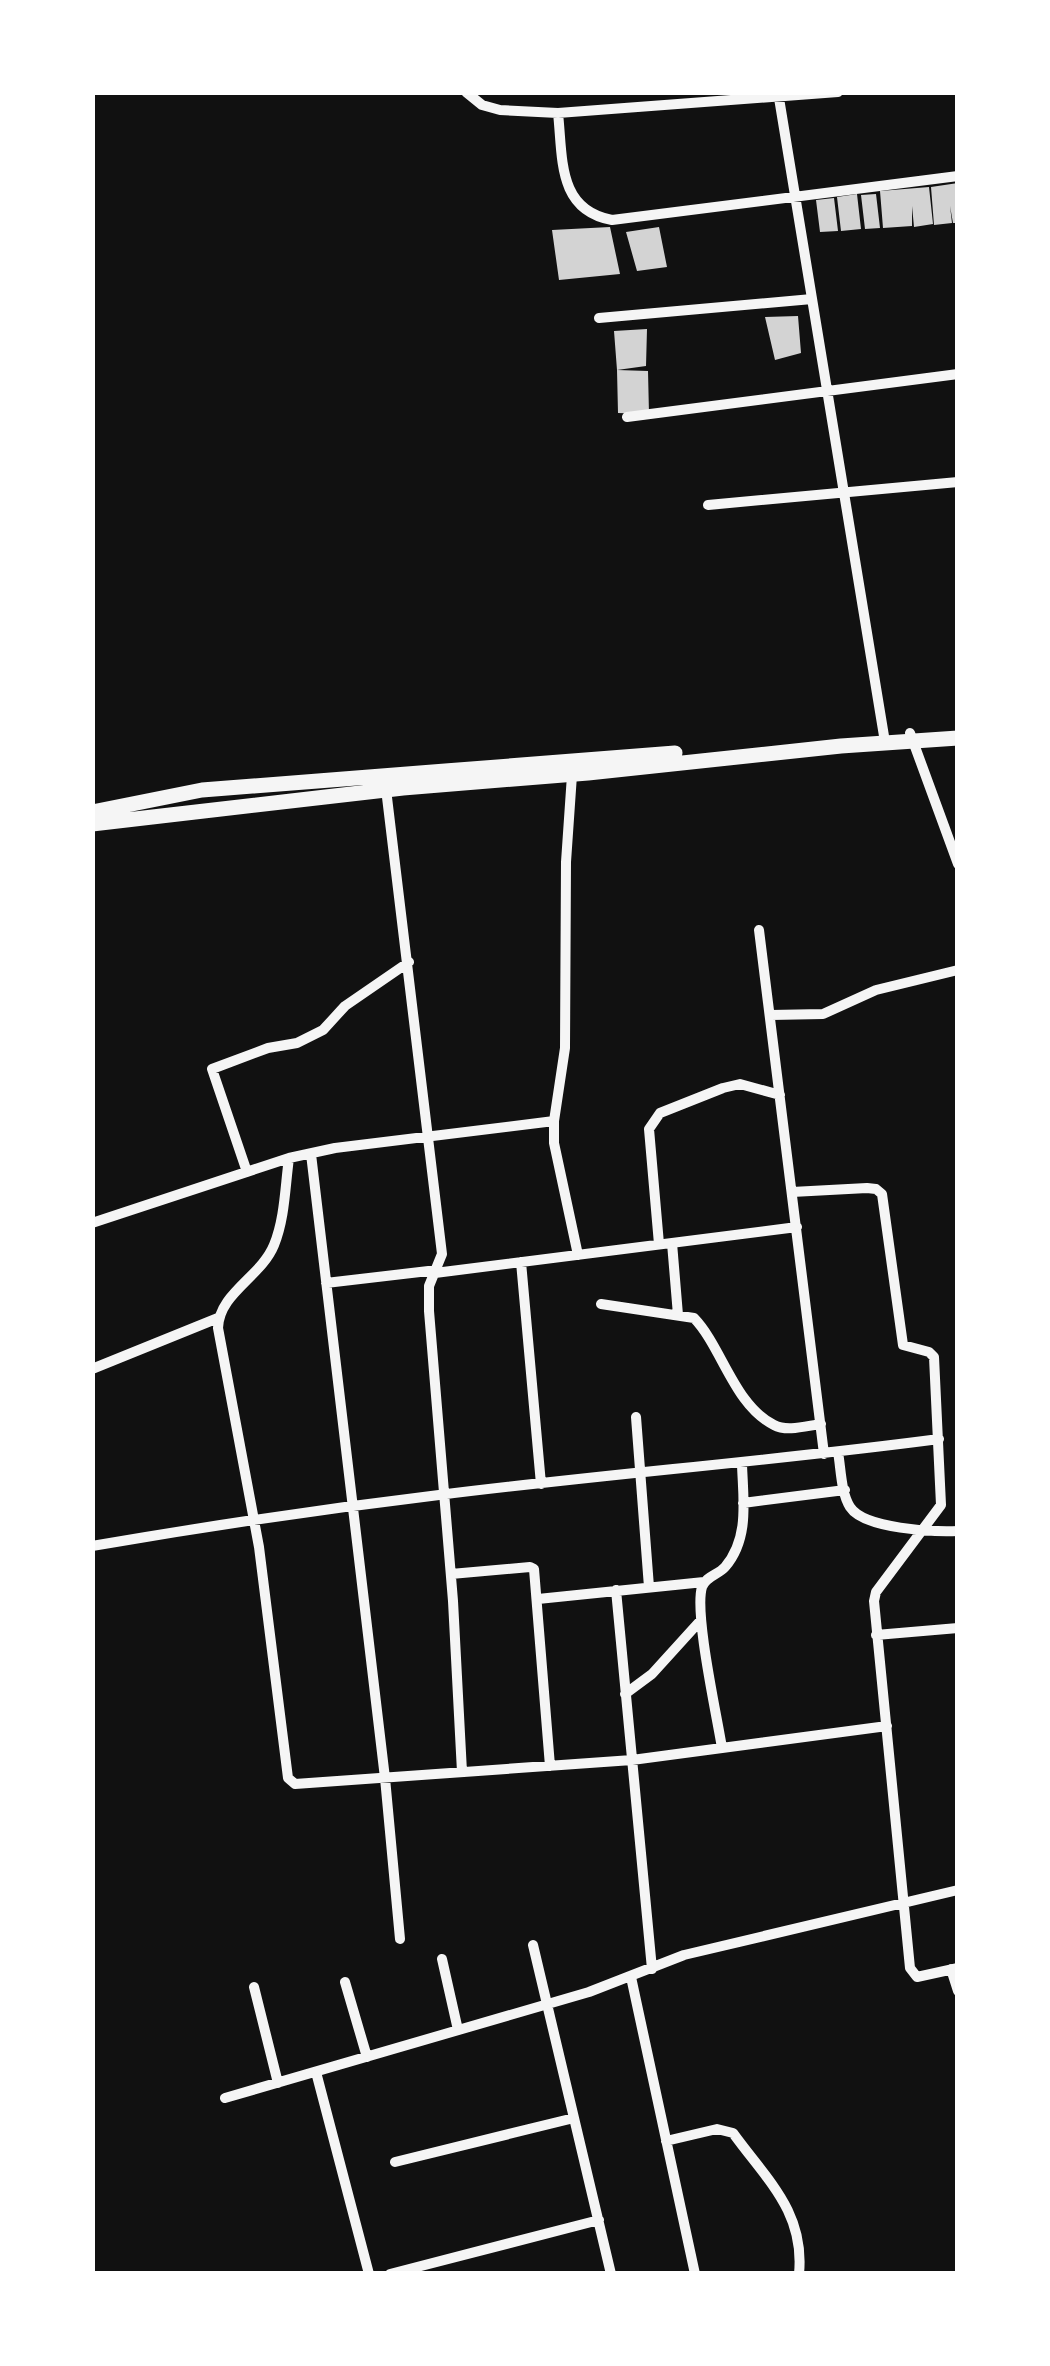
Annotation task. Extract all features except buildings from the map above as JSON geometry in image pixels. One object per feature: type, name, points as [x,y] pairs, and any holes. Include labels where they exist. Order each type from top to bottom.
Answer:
[{"type":"main road","points":[[92,824],[386,789],[841,746],[958,730]]},
{"type":"main road","points":[[92,812],[202,790],[884,736],[958,738]]},
{"type":"street","points":[[466,92],[482,105],[500,110],[558,113],[838,92]]},
{"type":"street","points":[[779,95],[884,736]]},
{"type":"street","points":[[558,113],[572,198],[599,218],[612,220],[958,176]]},
{"type":"street","points":[[599,318],[812,299]]},
{"type":"street","points":[[627,418],[958,374]]},
{"type":"street","points":[[708,505],[958,482]]},
{"type":"street","points":[[912,737],[958,864]]},
{"type":"street","points":[[572,774],[566,862],[565,1048],[554,1143],[578,1255]]},
{"type":"street","points":[[386,789],[442,1254],[429,1286],[429,1311],[462,1772]]},
{"type":"street","points":[[758,930],[824,1454]]},
{"type":"street","points":[[248,1172],[212,1069],[268,1048],[297,1043],[323,1030],[345,1006],[408,962]]},
{"type":"street","points":[[771,1015],[823,1014],[876,990],[958,970]]},
{"type":"street","points":[[660,1244],[649,1129],[653,1120],[660,1113],[740,1084],[780,1094]]},
{"type":"street","points":[[92,1223],[289,1158],[554,1121]]},
{"type":"street","points":[[310,1154],[385,1778],[400,1939]]},
{"type":"street","points":[[289,1158],[273,1248],[256,1273],[223,1305],[218,1318],[254,1518],[288,1778],[295,1784],[632,1760],[887,1726]]},
{"type":"street","points":[[792,1192],[866,1188],[882,1194],[903,1345],[934,1357],[942,1505],[876,1592],[874,1602],[912,1974],[925,1976],[954,1968],[958,1991]]},
{"type":"street","points":[[326,1283],[797,1226]]},
{"type":"street","points":[[672,1242],[678,1315]]},
{"type":"street","points":[[521,1262],[541,1484]]},
{"type":"street","points":[[601,1304],[694,1318],[728,1374],[758,1412],[775,1426],[821,1424]]},
{"type":"street","points":[[92,1368],[218,1318]]},
{"type":"street","points":[[636,1417],[649,1587]]},
{"type":"street","points":[[92,1546],[254,1518],[939,1439]]},
{"type":"street","points":[[838,1452],[851,1510],[859,1516],[924,1532],[958,1531]]},
{"type":"street","points":[[538,1600],[704,1582],[721,1571],[744,1527],[742,1464]]},
{"type":"street","points":[[743,1503],[845,1490]]},
{"type":"street","points":[[450,1574],[530,1567],[536,1574],[550,1766]]},
{"type":"street","points":[[704,1582],[702,1619],[722,1748]]},
{"type":"street","points":[[616,1590],[652,1968]]},
{"type":"street","points":[[625,1694],[652,1674],[702,1619]]},
{"type":"street","points":[[876,1635],[958,1628]]},
{"type":"street","points":[[225,2098],[547,2004],[631,1978],[684,1956],[958,1890]]},
{"type":"street","points":[[533,1945],[612,2274]]},
{"type":"street","points":[[442,1958],[458,2030]]},
{"type":"street","points":[[631,1978],[695,2274]]},
{"type":"street","points":[[345,1982],[366,2057]]},
{"type":"street","points":[[254,1987],[278,2083]]},
{"type":"street","points":[[316,2072],[369,2274]]},
{"type":"street","points":[[395,2162],[574,2118]]},
{"type":"street","points":[[666,2141],[717,2129],[733,2133],[798,2228],[799,2274]]},
{"type":"street","points":[[390,2274],[598,2220]]}]
